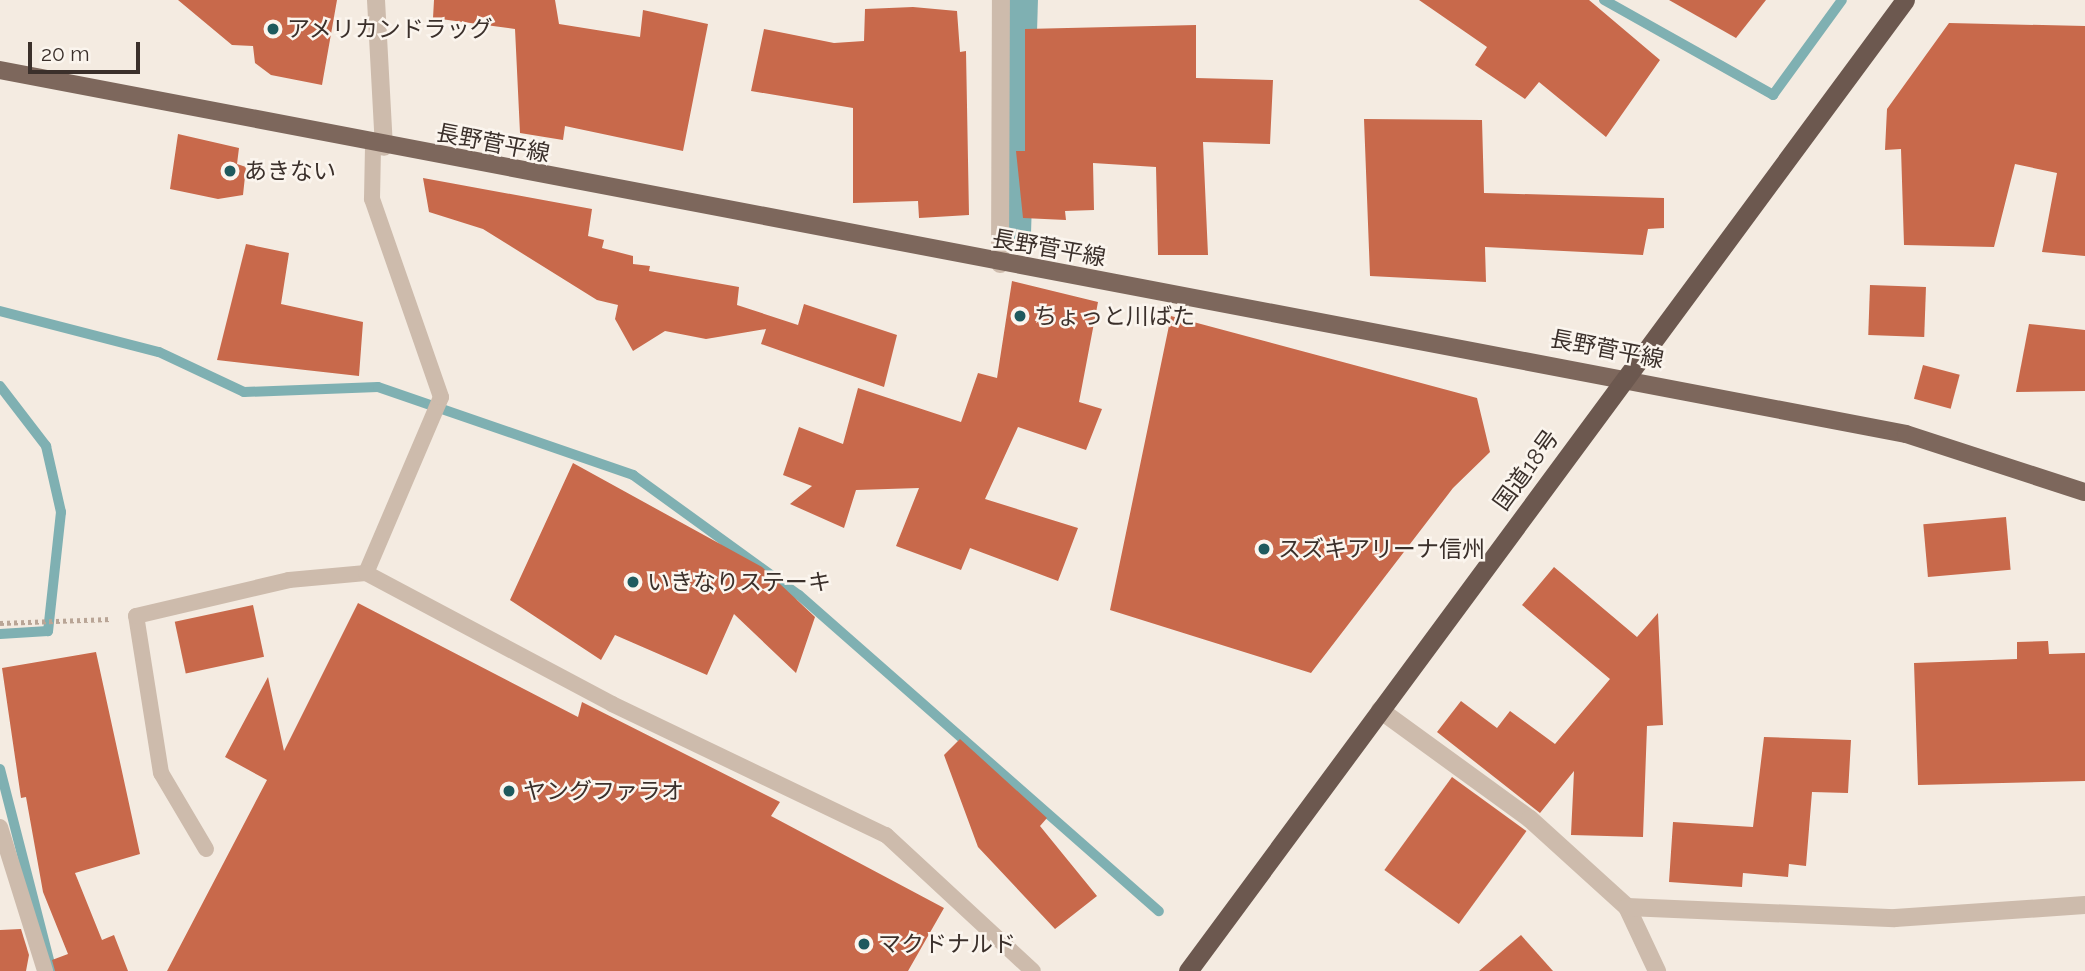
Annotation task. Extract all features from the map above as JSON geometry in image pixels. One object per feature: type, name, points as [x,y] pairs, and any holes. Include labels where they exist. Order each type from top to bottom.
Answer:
[{"type":"highway","name":"国道18号","points":[[1188,971],[1905,0]]},
{"type":"main road","name":"長野菅平線","points":[[0,70],[379,146],[1000,264],[1625,377],[1906,433],[2085,492]]},
{"type":"street","points":[[376,0],[379,146]]},
{"type":"street","points":[[1000,264],[1001,0]]},
{"type":"street","points":[[1380,710],[1530,819],[1627,907],[1657,971]]},
{"type":"street","points":[[1627,907],[1895,918],[2085,905]]},
{"type":"lane","points":[[366,573],[441,397],[372,200],[379,146]]},
{"type":"lane","points":[[206,849],[161,773],[136,617],[289,580],[366,573],[612,704],[886,835],[1033,971]]},
{"type":"lane","points":[[0,827],[45,971]]},
{"type":"path","points":[[0,623],[136,617]]},
{"type":"building","name":"アメリカンドラッグ","points":[[178,0],[337,0],[322,85],[271,75],[255,63],[253,46],[232,45]]},
{"type":"building","points":[[434,0],[555,0],[559,24],[640,37],[643,10],[708,24],[683,151],[565,126],[563,140],[520,133],[515,29],[433,18]]},
{"type":"building","points":[[1419,0],[1589,0],[1660,60],[1606,137],[1539,82],[1525,99],[1475,65],[1487,47]]},
{"type":"building","points":[[1669,0],[1766,0],[1736,38]]},
{"type":"building","points":[[913,7],[957,11],[960,52],[966,51],[969,215],[919,218],[918,201],[853,203],[853,108],[751,91],[764,29],[834,43],[864,41],[865,9]]},
{"type":"building","points":[[1949,23],[2085,26],[2085,256],[2042,252],[2057,173],[2015,164],[1994,247],[1904,245],[1901,149],[1885,150],[1887,109]]},
{"type":"building","points":[[1196,25],[1196,78],[1273,80],[1270,144],[1203,142],[1208,255],[1158,255],[1156,167],[1093,163],[1094,210],[1065,211],[1066,220],[1023,218],[1016,151],[1025,151],[1025,29]]},
{"type":"building","points":[[1364,119],[1482,120],[1484,193],[1664,198],[1664,228],[1648,229],[1643,255],[1485,247],[1486,282],[1370,276]]},
{"type":"building","points":[[178,134],[239,148],[237,164],[246,167],[243,195],[218,199],[170,189]]},
{"type":"building","points":[[423,178],[592,209],[588,236],[604,240],[602,248],[633,256],[633,264],[650,266],[649,271],[739,287],[737,305],[798,325],[804,304],[897,335],[884,387],[761,344],[766,329],[706,339],[665,331],[633,351],[615,319],[618,305],[597,300],[483,229],[429,212]]},
{"type":"building","points":[[246,244],[289,253],[281,304],[363,322],[359,376],[217,360]]},
{"type":"building","points":[[1012,281],[1098,302],[1079,402],[1102,409],[1086,450],[1018,427],[985,499],[1078,528],[1058,581],[970,548],[961,570],[896,546],[919,488],[856,490],[844,528],[790,504],[812,486],[783,475],[799,427],[843,444],[858,388],[961,422],[978,373],[997,378]]},
{"type":"building","points":[[1870,285],[1926,287],[1924,337],[1868,335]]},
{"type":"building","name":"スズキアリーナ信州","points":[[1171,316],[1477,398],[1490,452],[1453,488],[1311,673],[1110,610]]},
{"type":"building","points":[[2029,324],[2085,330],[2085,391],[2016,392]]},
{"type":"building","points":[[1923,365],[1960,375],[1951,409],[1914,399]]},
{"type":"building","name":"いきなりステーキ","points":[[573,463],[762,567],[815,617],[796,673],[734,614],[707,675],[615,635],[601,660],[510,600]]},
{"type":"building","points":[[2006,517],[2011,570],[1928,577],[1923,524]]},
{"type":"building","points":[[1554,567],[1637,637],[1658,613],[1663,725],[1647,726],[1643,837],[1571,835],[1574,771],[1540,813],[1437,732],[1461,701],[1497,728],[1510,711],[1555,744],[1610,679],[1522,605]]},
{"type":"building","name":"ヤングファラオ","points":[[358,603],[578,717],[582,702],[780,802],[771,816],[944,908],[908,971],[167,971],[267,780],[225,757],[268,677],[284,751]]},
{"type":"building","points":[[253,605],[264,657],[186,673],[175,622]]},
{"type":"building","points":[[2048,641],[2049,654],[2085,653],[2085,781],[1918,785],[1914,663],[2017,659],[2017,642]]},
{"type":"building","points":[[96,652],[140,854],[75,873],[102,940],[114,935],[128,971],[55,971],[52,960],[68,954],[43,892],[26,797],[21,798],[2,668]]},
{"type":"building","points":[[1764,737],[1851,740],[1848,793],[1812,792],[1806,866],[1789,864],[1788,877],[1743,873],[1742,887],[1669,882],[1673,822],[1753,827]]},
{"type":"building","points":[[960,739],[1047,818],[1040,826],[1097,896],[1055,929],[978,847],[944,755]]},
{"type":"building","points":[[1452,777],[1526,831],[1459,924],[1384,870]]},
{"type":"building","points":[[21,929],[29,955],[26,971],[0,971],[0,930]]},
{"type":"building","points":[[1521,935],[1553,971],[1479,971],[1508,946]]},
{"type":"waterway","points":[[1012,234],[1019,0]]},
{"type":"waterway","points":[[1604,0],[1773,95],[1842,0]]},
{"type":"waterway","points":[[0,311],[159,352],[244,392],[378,387],[633,475],[799,595],[1159,911]]},
{"type":"waterway","points":[[0,386],[46,446],[61,512],[48,631],[0,634]]},
{"type":"waterway","points":[[0,769],[52,971]]},
{"type":"place","name":"アメリカンドラッグ","points":[[273,29]]},
{"type":"place","name":"あきない","points":[[230,171]]},
{"type":"place","name":"ちょっと川ばた","points":[[1020,316]]},
{"type":"place","name":"スズキアリーナ信州","points":[[1264,549]]},
{"type":"place","name":"いきなりステーキ","points":[[633,582]]},
{"type":"place","name":"ヤングファラオ","points":[[509,791]]},
{"type":"place","name":"マクドナルド","points":[[864,944]]}]
